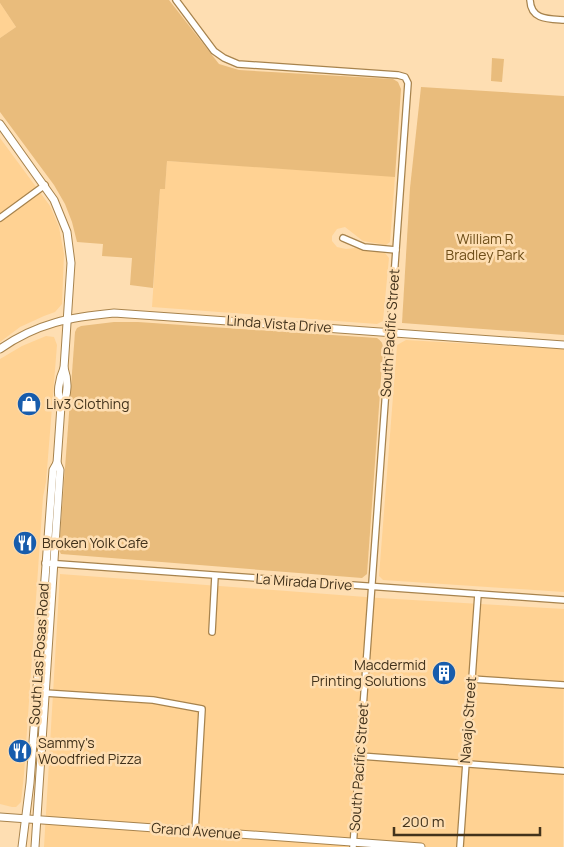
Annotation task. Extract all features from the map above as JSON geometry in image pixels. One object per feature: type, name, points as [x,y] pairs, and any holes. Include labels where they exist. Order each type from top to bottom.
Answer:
[{"type":"main road","name":"South Las Posas Road","points":[[0,124],[45,185],[61,214],[70,249],[71,277],[64,368],[60,377],[58,400],[61,406],[57,463],[53,470],[45,563],[30,783],[22,847]]},
{"type":"main road","name":"Linda Vista Drive","points":[[0,349],[28,332],[67,318],[114,313],[564,345]]},
{"type":"main road","name":"South Las Posas Road","points":[[35,847],[60,470],[57,463]]},
{"type":"main road","name":"Grand Avenue","points":[[0,817],[353,845],[422,847]]},
{"type":"street","name":"South Pacific Street","points":[[176,0],[214,51],[238,64],[398,74],[405,78],[408,88],[353,845]]},
{"type":"street","points":[[530,0],[532,10],[542,19],[564,20]]},
{"type":"street","points":[[0,218],[45,185]]},
{"type":"street","points":[[343,238],[364,247],[396,250]]},
{"type":"street","name":"La Mirada Drive","points":[[45,563],[564,600]]},
{"type":"street","points":[[212,632],[215,576]]},
{"type":"street","name":"Navajo Street","points":[[460,847],[478,594]]},
{"type":"street","points":[[471,679],[564,685]]},
{"type":"street","points":[[45,693],[153,700],[202,708],[195,831]]},
{"type":"street","points":[[360,756],[564,771]]},
{"type":"shaded area","points":[[0,3],[16,27],[0,38]]},
{"type":"shaded area","points":[[0,138],[50,206],[59,227],[64,254],[62,304],[55,312],[20,327],[0,342]]},
{"type":"shaded area","points":[[167,161],[395,176],[390,242],[386,245],[363,241],[345,227],[337,229],[332,236],[332,241],[337,247],[385,253],[389,258],[383,321],[377,324],[152,307],[160,188],[165,188]]},
{"type":"shaded area","points":[[46,336],[54,337],[57,345],[46,482],[43,497],[24,774],[21,802],[16,807],[12,807],[0,804],[0,359],[22,346]]},
{"type":"shaded area","points":[[406,340],[564,349],[564,592],[383,580],[379,576],[397,345]]},
{"type":"shaded area","points":[[60,574],[379,598],[564,609],[563,847],[44,847]]},
{"type":"green space","points":[[0,0],[169,0],[219,64],[239,70],[393,79],[398,82],[401,89],[395,177],[167,161],[165,189],[160,189],[153,288],[130,285],[132,258],[102,256],[103,244],[77,242],[65,204],[54,185],[0,112],[0,38],[16,27],[0,3]]},
{"type":"green space","points":[[492,58],[504,59],[502,82],[491,81]]},
{"type":"green space","name":"William R Bradley Park","points":[[421,87],[564,96],[564,335],[402,323],[410,188]]},
{"type":"green space","points":[[114,322],[377,338],[383,345],[383,351],[367,574],[362,578],[61,554],[59,550],[75,332],[81,326]]},
{"type":"place","name":"Liv3 Clothing","points":[[29,404]]},
{"type":"place","name":"Broken Yolk Cafe","points":[[25,543]]},
{"type":"place","name":"Macdermid Printing Solutions","points":[[444,673]]},
{"type":"place","name":"Sammy's Woodfried Pizza","points":[[20,751]]}]
